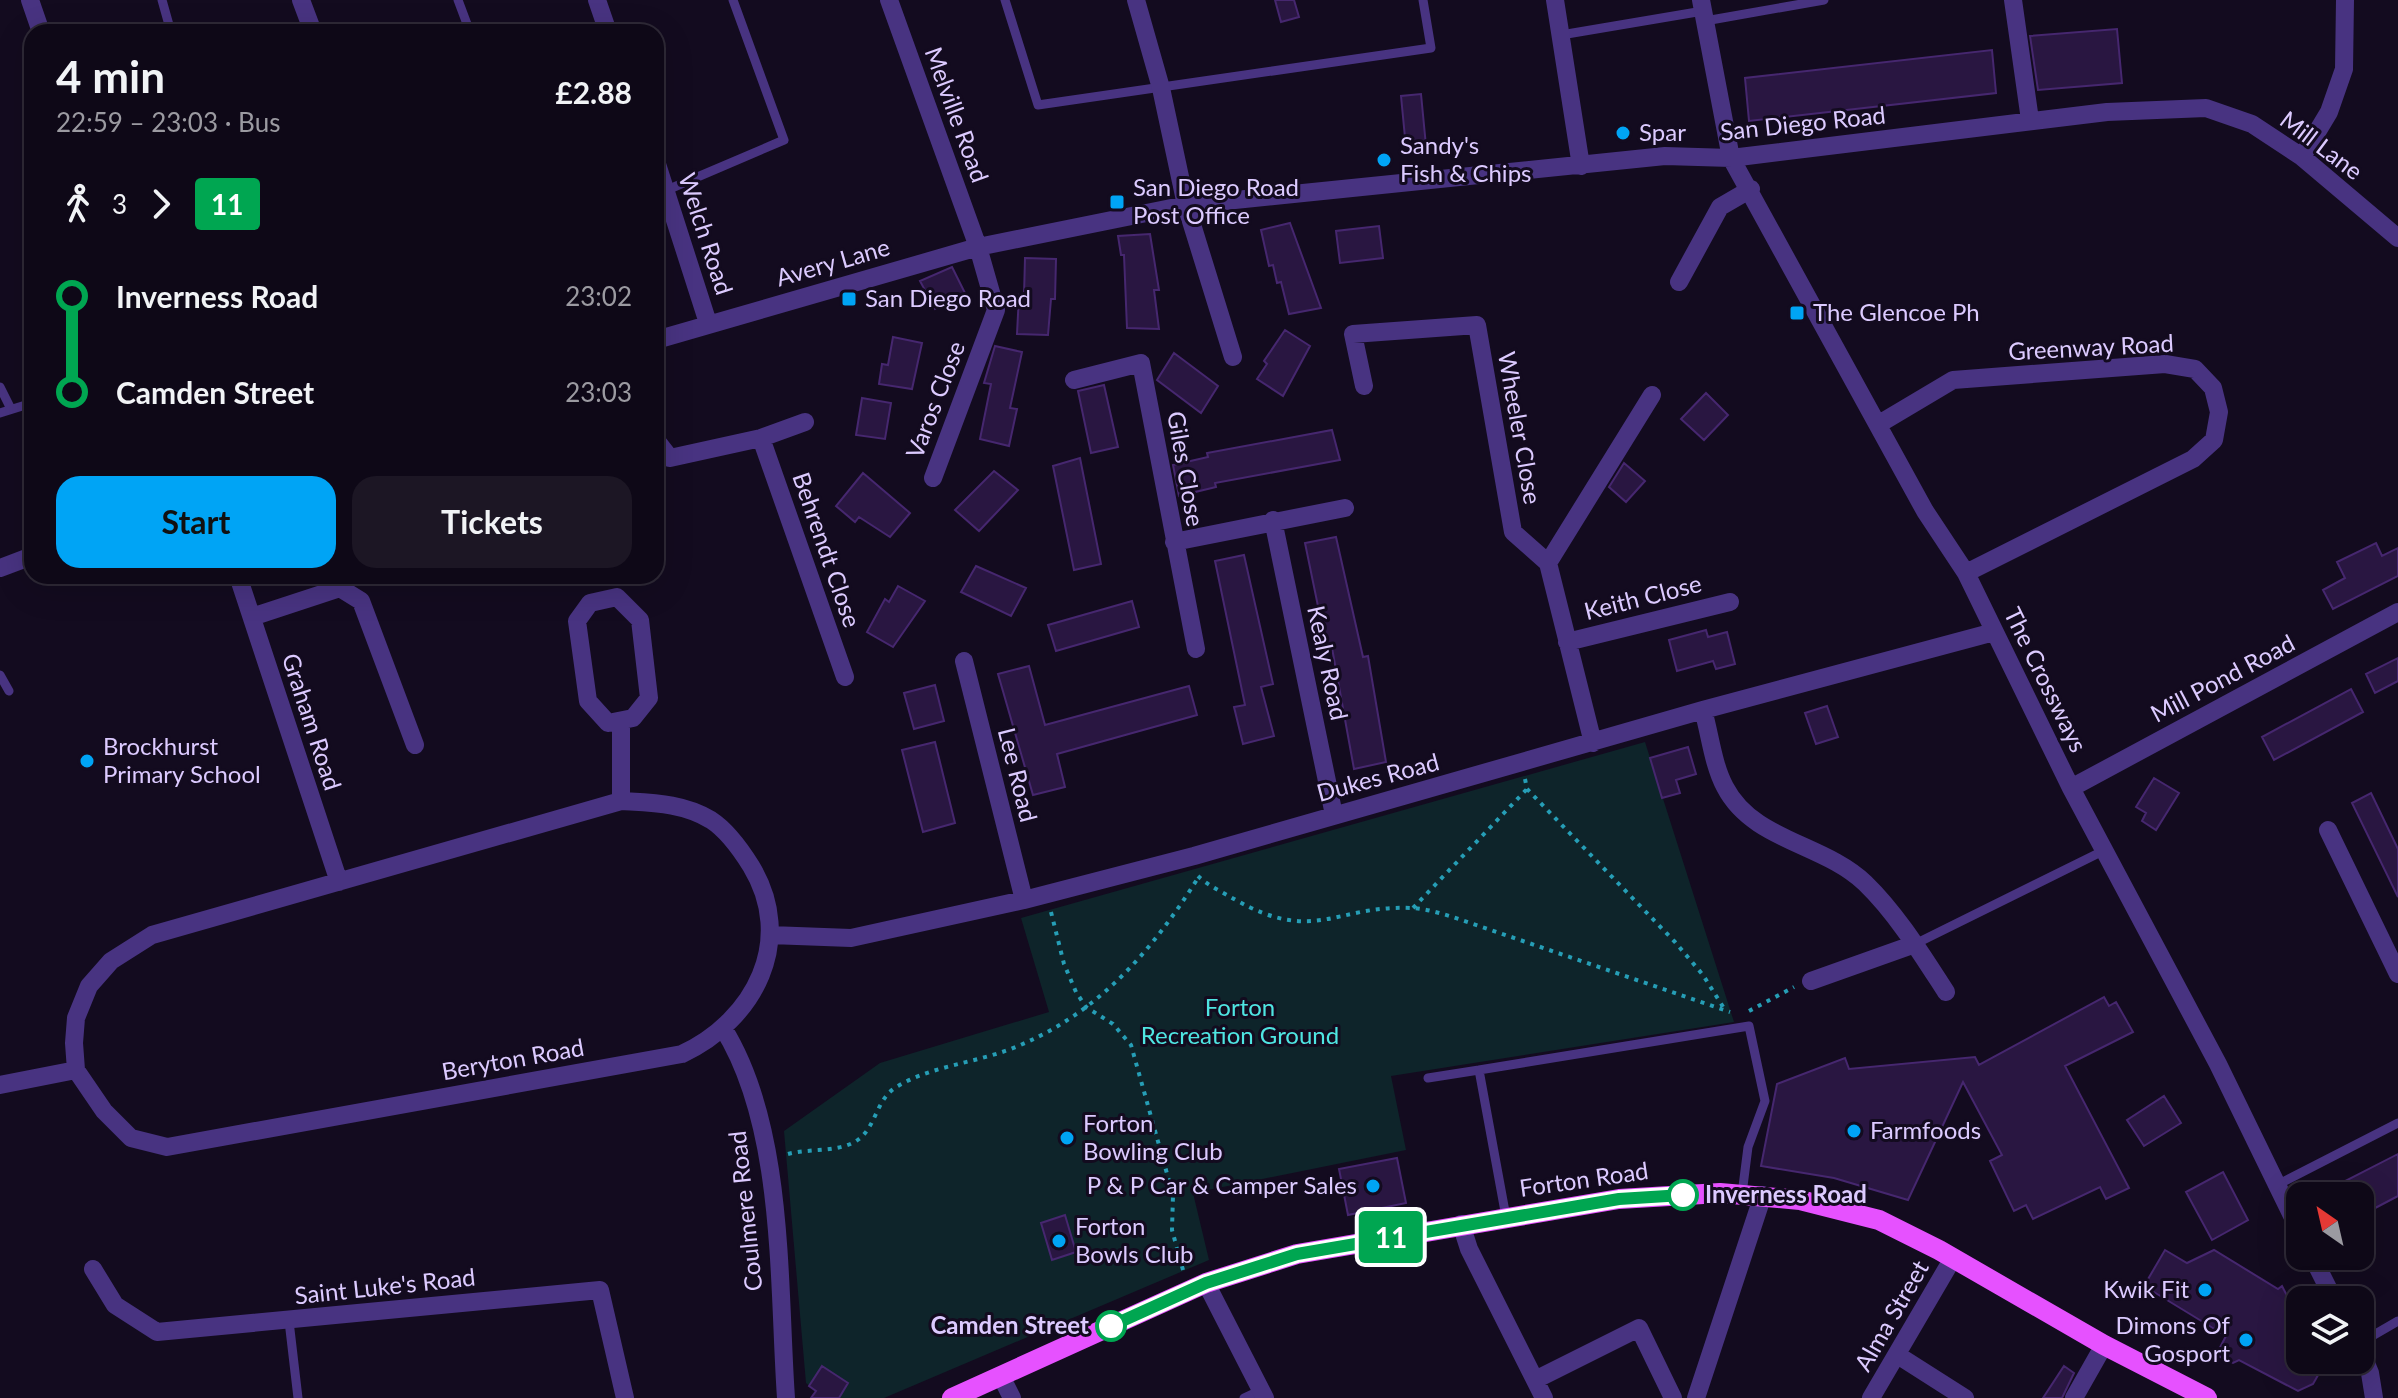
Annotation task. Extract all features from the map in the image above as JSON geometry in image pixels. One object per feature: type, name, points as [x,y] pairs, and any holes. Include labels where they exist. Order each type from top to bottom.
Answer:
[{"type":"main road","name":"Forton Road","points":[[952,1398],[1197,1286],[1297,1254],[1461,1224],[1633,1198],[1742,1194],[1763,1195],[1868,1216],[1953,1258],[2104,1345],[2176,1392],[2207,1398]]},
{"type":"street","points":[[30,0],[38,24]]},
{"type":"street","points":[[301,0],[310,24]]},
{"type":"street","points":[[597,0],[605,24]]},
{"type":"street","name":"Melville Road","points":[[889,0],[978,247]]},
{"type":"street","points":[[1136,0],[1161,88],[1186,205],[1233,357]]},
{"type":"street","points":[[1555,0],[1581,166]]},
{"type":"street","points":[[2013,0],[2030,120]]},
{"type":"street","points":[[2302,157],[2329,112],[2344,69],[2345,0]]},
{"type":"street","points":[[1703,10],[1731,158]]},
{"type":"street","name":"San Diego Road","points":[[1025,239],[1186,205],[1665,156],[1731,158],[2030,120],[2206,108],[2252,124]]},
{"type":"street","name":"Mill Lane","points":[[2252,124],[2302,157],[2398,238]]},
{"type":"street","name":"The Crossways","points":[[1731,158],[1751,189],[1925,511],[1966,573],[2071,788],[2218,1064],[2286,1203]]},
{"type":"street","points":[[1679,282],[1720,207],[1751,189]]},
{"type":"street","name":"Welch Road","points":[[664,194],[708,323]]},
{"type":"street","name":"Avery Lane","points":[[664,337],[978,247],[1025,239]]},
{"type":"street","name":"Varos Close","points":[[933,478],[996,310],[978,247]]},
{"type":"street","name":"Wheeler Close","points":[[1364,386],[1353,334],[1477,325],[1513,532],[1548,563]]},
{"type":"street","name":"Giles Close","points":[[1074,380],[1141,363],[1196,649]]},
{"type":"street","name":"Greenway Road","points":[[1879,424],[1953,380],[2165,364],[2195,369],[2213,388],[2219,412],[2214,440],[2193,459],[1966,573]]},
{"type":"street","points":[[1593,743],[1548,563],[1652,395]]},
{"type":"street","points":[[664,450],[670,458],[761,438],[805,422]]},
{"type":"street","name":"Behrendt Close","points":[[761,438],[845,677]]},
{"type":"street","points":[[1174,542],[1345,508]]},
{"type":"street","name":"Kealy Road","points":[[1273,520],[1334,815]]},
{"type":"street","points":[[0,568],[24,559]]},
{"type":"street","name":"Graham Road","points":[[241,584],[339,882]]},
{"type":"street","points":[[252,617],[340,588],[361,601],[415,745]]},
{"type":"street","points":[[617,597],[640,620],[649,698],[633,718],[621,722],[608,723],[588,701],[577,621],[590,603],[617,597]]},
{"type":"street","name":"Keith Close","points":[[1567,642],[1730,602]]},
{"type":"street","name":"Mill Pond Road","points":[[2071,788],[2398,612]]},
{"type":"street","name":"Dukes Road","points":[[770,935],[851,938],[1024,900],[1194,856],[1703,710],[1994,632]]},
{"type":"street","name":"Lee Road","points":[[964,661],[1024,900]]},
{"type":"street","points":[[1703,710],[1724,785],[1742,811],[1768,829],[1836,860],[1855,875],[1915,944],[1946,992]]},
{"type":"street","points":[[621,722],[621,801]]},
{"type":"street","name":"Beryton Road","points":[[621,801],[671,804],[711,821],[739,847],[758,877],[768,906],[770,935],[756,989],[744,1009],[703,1044],[682,1054],[167,1147],[131,1138],[104,1111],[76,1070],[76,1018],[89,986],[111,961],[152,935],[339,882],[621,801]]},
{"type":"street","points":[[2328,830],[2398,974]]},
{"type":"street","points":[[1811,981],[1915,944]]},
{"type":"street","name":"Coulmere Road","points":[[723,1028],[742,1058],[754,1090],[770,1160],[786,1398]]},
{"type":"street","points":[[0,1085],[76,1070]]},
{"type":"street","points":[[1696,1398],[1763,1195]]},
{"type":"street","points":[[1461,1224],[1469,1249],[1544,1398]]},
{"type":"street","name":"Alma Street","points":[[1871,1398],[1899,1356],[1953,1258]]},
{"type":"street","name":"Saint Luke's Road","points":[[93,1269],[115,1305],[157,1332],[600,1290],[625,1398]]},
{"type":"street","points":[[1197,1286],[1257,1395]]},
{"type":"street","points":[[1535,1380],[1639,1328],[1673,1398]]},
{"type":"street","points":[[2074,1398],[2104,1345]]},
{"type":"street","points":[[1899,1356],[1965,1398]]},
{"type":"street","points":[[2370,1374],[2374,1398]]},
{"type":"street","points":[[1001,1376],[1012,1398]]},
{"type":"lane","points":[[162,0],[169,24]]},
{"type":"lane","points":[[458,0],[467,24]]},
{"type":"lane","points":[[664,194],[784,140],[733,0]]},
{"type":"lane","points":[[1005,0],[1038,105],[1431,48],[1423,0]]},
{"type":"lane","points":[[1560,35],[1703,10],[1824,0]]},
{"type":"lane","points":[[0,387],[11,409]]},
{"type":"lane","points":[[0,413],[24,405]]},
{"type":"lane","points":[[0,675],[9,691]]},
{"type":"lane","points":[[1915,944],[2105,850]]},
{"type":"lane","points":[[1428,1078],[1749,1026],[1765,1101],[1748,1147],[1742,1194]]},
{"type":"lane","points":[[1479,1070],[1506,1217]]},
{"type":"lane","points":[[2277,1185],[2398,1123]]},
{"type":"lane","points":[[289,1321],[298,1398]]},
{"type":"lane","points":[[2374,1335],[2398,1321]]},
{"type":"path","points":[[1522,764],[1527,789],[1675,942],[1703,975],[1726,1012]]},
{"type":"path","points":[[1413,908],[1527,789]]},
{"type":"path","points":[[770,1160],[850,1144],[864,1134],[878,1106],[894,1087],[1008,1050],[1086,1007],[1141,960],[1198,878],[1194,856]]},
{"type":"path","points":[[1198,878],[1265,915],[1298,922],[1331,921],[1377,910],[1413,908],[1467,921],[1726,1012],[1745,1013],[1786,989],[1811,981]]},
{"type":"path","points":[[1047,894],[1064,964],[1086,1007],[1113,1024],[1131,1045],[1173,1195],[1172,1230],[1197,1286]]},
{"type":"path","points":[[1745,1013],[1749,1026]]},
{"type":"green space","name":"Forton Recreation Ground","points":[[1645,742],[1734,1022],[1391,1076],[1406,1150],[1193,1193],[1209,1260],[884,1398],[811,1398],[816,1391],[806,1383],[784,1131],[880,1063],[1049,1012],[1021,918]]},
{"type":"building","points":[[1275,0],[1294,0],[1299,17],[1281,22]]},
{"type":"building","points":[[2117,29],[2122,83],[2038,90],[2030,36]]},
{"type":"building","points":[[1992,50],[1996,93],[1749,121],[1745,78]]},
{"type":"building","points":[[1421,94],[1426,146],[1406,148],[1401,96]]},
{"type":"building","points":[[1290,223],[1321,308],[1289,314],[1281,282],[1277,283],[1273,265],[1269,266],[1261,230]]},
{"type":"building","points":[[1379,226],[1383,258],[1340,263],[1336,231]]},
{"type":"building","points":[[1150,234],[1159,290],[1154,290],[1159,329],[1127,328],[1124,255],[1121,255],[1118,236]]},
{"type":"building","points":[[1025,258],[1056,259],[1055,299],[1051,299],[1048,335],[1017,334],[1019,295],[1024,296]]},
{"type":"building","points":[[952,267],[965,293],[935,309],[920,281]]},
{"type":"building","points":[[1285,330],[1310,346],[1283,396],[1257,379],[1267,364],[1264,361]]},
{"type":"building","points":[[893,337],[922,343],[912,389],[879,384],[882,364],[888,365]]},
{"type":"building","points":[[995,346],[1022,352],[1010,408],[1017,409],[1009,446],[980,439],[991,384],[984,383]]},
{"type":"building","points":[[1174,353],[1218,386],[1201,413],[1157,380]]},
{"type":"building","points":[[1104,385],[1118,447],[1091,453],[1078,391]]},
{"type":"building","points":[[1706,393],[1728,415],[1704,440],[1681,419]]},
{"type":"building","points":[[862,398],[891,403],[885,439],[856,435]]},
{"type":"building","points":[[1332,430],[1340,460],[1215,483],[1216,487],[1179,496],[1173,465],[1208,457],[1207,453]]},
{"type":"building","points":[[1080,458],[1101,564],[1074,570],[1053,466]]},
{"type":"building","points":[[1624,463],[1645,481],[1626,502],[1609,487]]},
{"type":"building","points":[[994,471],[1018,490],[979,531],[955,510]]},
{"type":"building","points":[[863,473],[910,513],[890,537],[859,517],[855,522],[836,506]]},
{"type":"building","points":[[1336,537],[1363,657],[1368,656],[1386,762],[1354,769],[1332,648],[1327,650],[1305,543]]},
{"type":"building","points":[[2376,543],[2382,556],[2398,548],[2398,576],[2333,609],[2323,590],[2345,578],[2337,562]]},
{"type":"building","points":[[1244,555],[1273,684],[1261,687],[1274,736],[1243,744],[1234,707],[1245,705],[1215,561]]},
{"type":"building","points":[[976,566],[1026,588],[1011,616],[961,592]]},
{"type":"building","points":[[898,586],[925,601],[893,647],[867,632],[885,599],[889,602]]},
{"type":"building","points":[[1132,601],[1139,627],[1056,651],[1048,625]]},
{"type":"building","points":[[1706,630],[1708,637],[1727,632],[1735,664],[1716,669],[1713,661],[1677,671],[1669,640]]},
{"type":"building","points":[[2398,658],[2398,681],[2375,693],[2366,674]]},
{"type":"building","points":[[1029,666],[1045,725],[1189,686],[1197,715],[1057,754],[1065,787],[1033,795],[998,674]]},
{"type":"building","points":[[935,685],[944,721],[914,729],[904,693]]},
{"type":"building","points":[[2351,689],[2363,712],[2274,760],[2262,737]]},
{"type":"building","points":[[1827,706],[1838,737],[1816,744],[1805,713]]},
{"type":"building","points":[[935,742],[955,823],[923,832],[902,750]]},
{"type":"building","points":[[1688,747],[1696,774],[1676,780],[1680,793],[1662,798],[1650,758]]},
{"type":"building","points":[[2154,778],[2179,793],[2156,830],[2142,821],[2146,813],[2136,807]]},
{"type":"building","points":[[2371,793],[2398,849],[2398,897],[2352,803]]},
{"type":"building","name":"Farmfoods","points":[[2104,997],[2109,1006],[2116,1002],[2133,1032],[2065,1066],[2129,1188],[2106,1199],[2100,1187],[2033,1219],[2026,1205],[2014,1211],[1990,1161],[2002,1155],[1963,1082],[1908,1200],[1834,1178],[1761,1166],[1777,1084],[1845,1058],[1849,1069],[1975,1057],[1979,1065]]},
{"type":"building","points":[[2164,1096],[2181,1123],[2144,1146],[2127,1120]]},
{"type":"building","points":[[2398,1154],[2398,1196],[2374,1209],[2374,1182],[2343,1182]]},
{"type":"building","name":"P & P Car & Camper Sales","points":[[1397,1158],[1406,1203],[1348,1215],[1339,1169]]},
{"type":"building","points":[[2223,1172],[2248,1220],[2212,1240],[2186,1192]]},
{"type":"building","points":[[1065,1215],[1076,1252],[1052,1260],[1041,1223]]},
{"type":"building","points":[[2165,1250],[2187,1263],[2214,1250],[2278,1289],[2282,1286],[2286,1294],[2286,1374],[2319,1374],[2313,1384],[2298,1391],[2239,1360],[2233,1363],[2216,1355],[2226,1336],[2144,1286]]},
{"type":"building","points":[[822,1366],[848,1383],[839,1398],[811,1398],[816,1391],[809,1386]]},
{"type":"building","points":[[2064,1366],[2074,1373],[2062,1398],[2043,1398]]},
{"type":"bus line","name":"11","points":[[1111,1326],[1206,1283],[1297,1254],[1619,1199],[1683,1195]]},
{"type":"place","name":"Spar","points":[[1623,133]]},
{"type":"place","name":"Sandy's Fish & Chips","points":[[1384,160]]},
{"type":"place","name":"San Diego Road Post Office","points":[[1117,202]]},
{"type":"place","name":"San Diego Road","points":[[849,299]]},
{"type":"place","name":"The Glencoe Ph","points":[[1797,313]]},
{"type":"place","name":"Brockhurst Primary School","points":[[87,761]]},
{"type":"place","name":"Farmfoods","points":[[1854,1131]]},
{"type":"place","name":"Forton Bowling Club","points":[[1067,1138]]},
{"type":"place","name":"P & P Car & Camper Sales","points":[[1373,1186]]},
{"type":"place","name":"Inverness Road","points":[[1683,1195]]},
{"type":"place","name":"Forton Bowls Club","points":[[1059,1241]]},
{"type":"place","name":"Kwik Fit","points":[[2205,1290]]},
{"type":"place","name":"Camden Street","points":[[1111,1326]]},
{"type":"place","name":"Dimons Of Gosport","points":[[2246,1340]]}]
